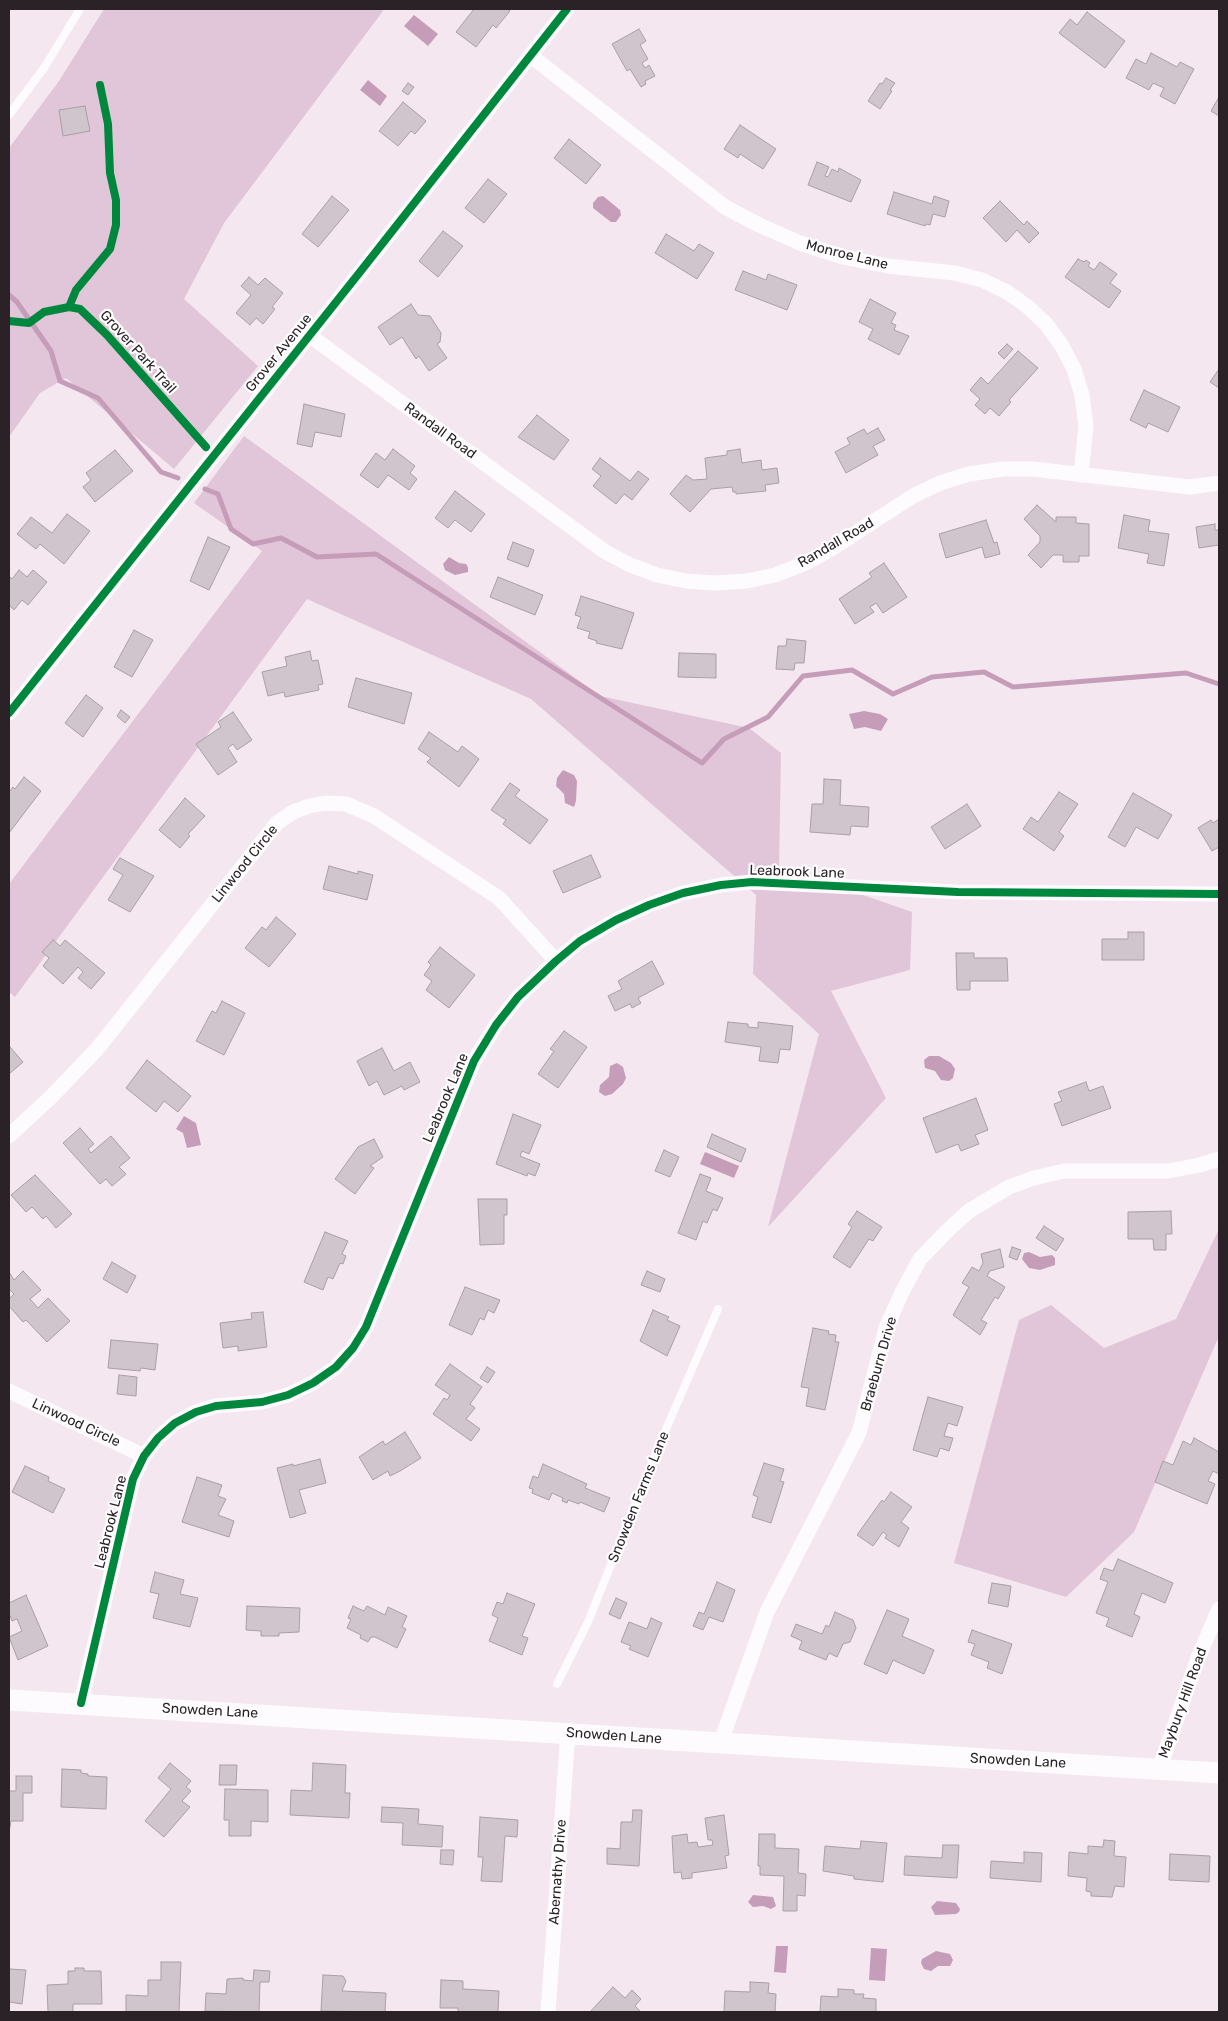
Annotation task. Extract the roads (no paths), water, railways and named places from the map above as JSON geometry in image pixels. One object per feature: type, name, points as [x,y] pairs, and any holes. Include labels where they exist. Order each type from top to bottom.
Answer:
[{"type":"street","name":"Grover Avenue","points":[[9,713],[567,9]]},
{"type":"street","name":"Monroe Lane","points":[[531,56],[726,207],[759,225],[800,243],[843,257],[888,266],[955,273],[982,280],[1007,292],[1028,307],[1046,324],[1062,346],[1074,369],[1082,395],[1086,426],[1081,475]]},
{"type":"street","name":"Randall Road","points":[[309,335],[604,551],[630,565],[657,575],[686,581],[714,583],[747,581],[775,575],[806,563],[912,496],[940,483],[969,474],[1003,469],[1033,469],[1190,487],[1219,483]]},
{"type":"street","name":"Linwood Circle","points":[[9,1136],[52,1096],[97,1049],[278,824],[293,812],[309,806],[325,803],[346,804],[374,816],[499,898],[556,961]]},
{"type":"street","name":"Leabrook Lane","points":[[81,1703],[133,1479],[144,1456],[158,1438],[169,1428],[196,1412],[216,1406],[262,1402],[288,1395],[313,1383],[336,1367],[353,1348],[366,1327],[474,1061],[496,1025],[518,997],[580,941],[616,920],[674,896],[721,885],[752,882],[958,892],[1219,894]]},
{"type":"street","name":"Braeburn Drive","points":[[720,1744],[767,1612],[860,1433],[886,1328],[902,1292],[920,1259],[948,1230],[969,1212],[1009,1187],[1034,1178],[1064,1171],[1168,1171],[1219,1159]]},
{"type":"street","name":"Linwood Circle","points":[[9,1391],[144,1456]]},
{"type":"street","name":"Maybury Hill Road","points":[[1159,1770],[1198,1658],[1219,1609]]},
{"type":"street","name":"Snowden Lane","points":[[9,1700],[568,1732],[720,1744],[1219,1774]]},
{"type":"street","name":"Abernathy Drive","points":[[548,2012],[568,1732]]},
{"type":"lane","points":[[9,115],[44,68],[80,9]]},
{"type":"lane","name":"Snowden Farms Lane","points":[[557,1684],[588,1622],[657,1450],[718,1309]]},
{"type":"waterway","points":[[9,295],[17,302],[51,351],[60,381],[98,398],[161,472],[178,478]]},
{"type":"waterway","points":[[205,489],[218,494],[231,529],[253,544],[281,538],[317,557],[376,554],[702,763],[724,739],[768,717],[803,676],[852,670],[893,694],[932,677],[984,672],[1013,687],[1186,673],[1219,684]]}]
